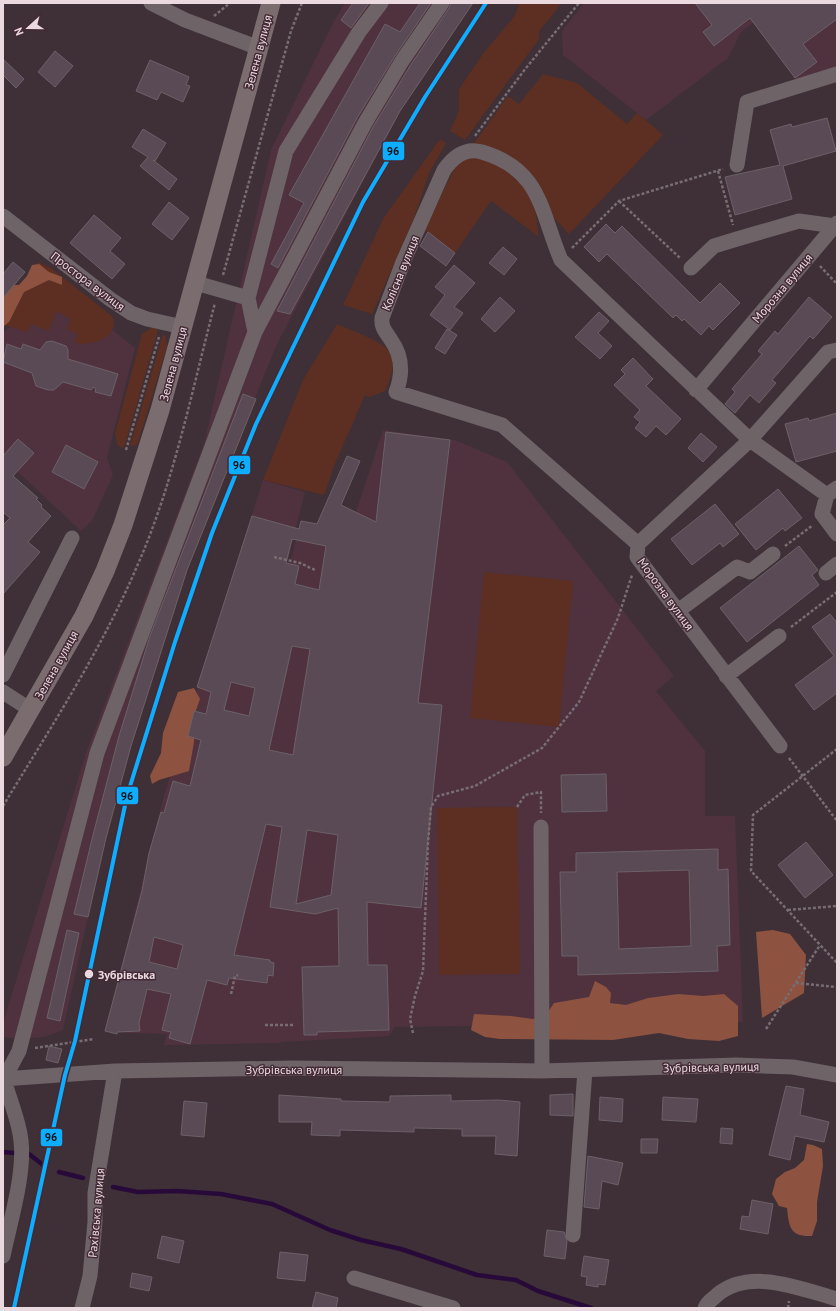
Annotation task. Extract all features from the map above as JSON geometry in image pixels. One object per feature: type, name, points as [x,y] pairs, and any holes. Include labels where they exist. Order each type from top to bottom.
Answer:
[{"type":"main road","name":"Зелена вулиця","points":[[3,757],[32,710],[84,616],[123,525],[146,453],[196,283],[271,3]]},
{"type":"street","points":[[151,3],[185,20],[259,48]]},
{"type":"street","points":[[255,332],[248,298],[286,151],[359,32],[381,3]]},
{"type":"street","points":[[3,1256],[22,1154],[21,1140],[3,1079],[19,1051],[97,753],[255,332],[365,123],[402,61],[442,3]]},
{"type":"street","points":[[737,165],[747,102],[837,74]]},
{"type":"street","points":[[468,151],[477,150],[493,155],[505,160],[524,174],[541,202],[550,234],[561,260],[750,440],[832,491],[822,509],[824,517],[837,534]]},
{"type":"street","name":"Колісна вулиця","points":[[468,151],[451,160],[444,170],[403,262],[382,318],[381,324],[384,332],[391,340],[401,363],[402,372],[396,392],[502,425],[638,550]]},
{"type":"street","name":"Простора вулиця","points":[[3,216],[110,299],[131,313],[147,319],[183,327]]},
{"type":"street","points":[[691,268],[714,246],[737,239],[799,221],[836,224]]},
{"type":"street","name":"Морозна вулиця","points":[[696,390],[836,224]]},
{"type":"street","points":[[196,283],[248,298]]},
{"type":"street","name":"Морозна вулиця","points":[[780,746],[678,611],[638,550],[750,440],[828,352],[837,350]]},
{"type":"street","points":[[3,675],[72,538]]},
{"type":"street","points":[[678,611],[737,567],[750,572],[773,554]]},
{"type":"street","points":[[726,676],[779,636]]},
{"type":"street","name":"Зелена вулиця","points":[[3,692],[32,710]]},
{"type":"street","points":[[541,826],[542,1071]]},
{"type":"street","name":"Зубрівська вулиця","points":[[3,1079],[115,1071],[293,1068],[542,1071],[736,1065],[793,1067],[837,1075]]},
{"type":"street","points":[[573,1235],[585,1070]]},
{"type":"street","name":"Рахівська вулиця","points":[[82,1308],[90,1276],[95,1222],[95,1193],[115,1071]]},
{"type":"street","points":[[354,1278],[453,1308]]},
{"type":"street","points":[[705,1308],[706,1304],[728,1288],[739,1284],[771,1280],[837,1299]]},
{"type":"path","points":[[468,151],[470,142],[521,74],[579,3]]},
{"type":"path","points":[[561,260],[619,201],[737,165]]},
{"type":"path","points":[[718,171],[737,239]]},
{"type":"path","points":[[619,201],[691,268]]},
{"type":"path","points":[[810,255],[837,284]]},
{"type":"path","points":[[126,450],[160,336]]},
{"type":"path","points":[[773,554],[824,517]]},
{"type":"path","points":[[412,1033],[410,1020],[415,996],[423,971],[428,843],[431,807],[438,796],[475,786],[542,748],[564,722],[579,702],[600,661],[618,618],[638,550]]},
{"type":"path","points":[[274,557],[300,563],[315,570]]},
{"type":"path","points":[[779,636],[837,592]]},
{"type":"path","points":[[780,746],[837,821]]},
{"type":"path","points":[[837,749],[753,815],[751,871],[837,963]]},
{"type":"path","points":[[517,807],[525,795],[541,792],[541,826]]},
{"type":"path","points":[[787,910],[837,906]]},
{"type":"path","points":[[766,1029],[820,945]]},
{"type":"path","points":[[230,994],[235,976],[238,975]]},
{"type":"path","points":[[796,983],[837,988]]},
{"type":"path","points":[[265,1025],[294,1025]]},
{"type":"path","points":[[19,1051],[94,1039]]},
{"type":"shaded area","points":[[345,3],[473,3],[400,112],[277,344],[184,572],[123,759],[63,1030],[44,1037],[22,1039],[3,1037],[3,1023],[86,753],[204,444],[271,150],[334,21]]},
{"type":"shaded area","points":[[520,3],[562,3],[539,31],[539,39],[465,140],[450,131],[459,110],[459,89],[485,51],[514,17]]},
{"type":"shaded area","points":[[584,3],[837,3],[837,69],[797,81],[753,23],[741,32],[728,58],[646,120],[563,55],[562,31]]},
{"type":"shaded area","points":[[543,74],[577,83],[627,124],[637,113],[663,135],[569,234],[551,215],[544,197],[472,146],[508,96],[519,104]]},
{"type":"shaded area","points":[[440,139],[446,143],[429,173],[414,218],[372,314],[343,305],[383,219]]},
{"type":"shaded area","points":[[477,157],[500,165],[533,195],[539,237],[491,201],[455,253],[425,230],[454,169],[464,160]]},
{"type":"shaded area","points":[[38,262],[51,268],[113,317],[114,324],[108,335],[95,342],[74,342],[78,334],[67,329],[71,319],[56,311],[49,331],[32,324],[27,332],[5,325]]},
{"type":"shaded area","points":[[39,264],[49,272],[62,277],[62,285],[49,280],[24,292],[9,322],[3,327],[3,282],[5,285],[19,285],[27,276],[32,265]]},
{"type":"shaded area","points":[[50,279],[135,348],[107,458],[113,475],[92,521],[81,531],[3,458],[3,333],[10,327]]},
{"type":"shaded area","points":[[337,324],[377,342],[385,347],[389,352],[392,369],[385,391],[369,397],[365,395],[334,466],[324,495],[263,480],[303,380]]},
{"type":"shaded area","points":[[153,327],[158,330],[124,448],[118,446],[115,434],[142,334]]},
{"type":"shaded area","points":[[163,334],[166,337],[167,347],[137,445],[130,446]]},
{"type":"shaded area","points":[[383,430],[455,440],[507,462],[674,676],[656,691],[705,751],[705,816],[735,816],[743,1022],[395,1027],[389,1036],[280,1043],[164,1045],[167,1034],[105,1032],[163,799],[263,480],[305,492],[173,1012],[301,521],[350,530]]},
{"type":"shaded area","points":[[484,572],[573,581],[559,727],[470,718]]},
{"type":"shaded area","points":[[194,688],[200,699],[195,713],[194,742],[189,771],[159,780],[152,784],[150,776],[161,753],[163,733],[178,692]]},
{"type":"shaded area","points":[[517,807],[520,974],[439,975],[437,808]]},
{"type":"shaded area","points":[[773,930],[790,934],[806,955],[804,993],[762,1018],[756,932]]},
{"type":"shaded area","points":[[595,981],[606,987],[611,993],[610,1003],[626,1005],[648,998],[678,994],[703,996],[724,994],[738,1006],[738,1036],[719,1041],[688,1039],[659,1033],[613,1040],[500,1039],[485,1037],[471,1030],[474,1014],[533,1019],[546,1015],[554,1003],[589,997]]},
{"type":"shaded area","points":[[807,1144],[822,1149],[823,1166],[817,1202],[817,1221],[812,1236],[799,1235],[792,1230],[787,1208],[779,1206],[772,1194],[776,1179],[785,1172],[795,1168],[804,1160]]},
{"type":"building","points":[[353,3],[369,3],[351,28],[341,20]]},
{"type":"building","points":[[420,3],[431,3],[395,56],[357,118],[278,268],[271,264],[304,203],[289,195],[385,24],[400,32]]},
{"type":"building","points":[[451,3],[473,3],[400,111],[290,314],[277,311],[373,127]]},
{"type":"building","points":[[695,3],[837,3],[837,19],[803,44],[817,62],[795,78],[750,18],[714,46],[703,32],[712,25]]},
{"type":"building","points":[[55,51],[73,66],[55,87],[38,72]]},
{"type":"building","points":[[3,59],[24,79],[16,88],[3,75]]},
{"type":"building","points":[[150,60],[189,77],[186,85],[190,86],[183,102],[161,92],[157,100],[136,91]]},
{"type":"building","points":[[827,118],[836,151],[783,166],[792,199],[735,215],[725,177],[780,165],[770,130],[791,124],[792,127]]},
{"type":"building","points":[[143,129],[166,143],[155,161],[153,160],[177,179],[169,190],[140,166],[148,157],[132,147]]},
{"type":"building","points":[[169,202],[189,218],[172,240],[152,224]]},
{"type":"building","points":[[94,215],[121,238],[110,251],[125,264],[112,279],[70,243]]},
{"type":"building","points":[[606,224],[615,233],[622,226],[700,303],[720,283],[740,303],[713,330],[709,326],[701,335],[684,319],[682,321],[676,315],[673,318],[607,254],[599,262],[584,247]]},
{"type":"building","points":[[428,232],[455,253],[446,266],[420,246]]},
{"type":"building","points":[[503,247],[517,259],[504,275],[489,263]]},
{"type":"building","points":[[13,262],[25,272],[3,298],[3,274]]},
{"type":"building","points":[[454,265],[475,283],[454,307],[463,313],[450,330],[430,315],[445,295],[435,287]]},
{"type":"building","points":[[500,297],[515,311],[495,332],[481,319]]},
{"type":"building","points":[[809,297],[832,317],[813,339],[810,336],[772,380],[776,383],[759,403],[750,395],[735,413],[725,404],[735,392],[732,389],[762,354],[758,351],[775,331],[778,334]]},
{"type":"building","points":[[599,312],[609,321],[598,333],[612,346],[600,359],[575,337]]},
{"type":"building","points":[[447,329],[457,335],[445,354],[435,348]]},
{"type":"building","points":[[52,341],[66,346],[68,350],[68,359],[118,374],[111,396],[95,392],[96,389],[93,387],[91,390],[63,382],[54,390],[48,390],[36,386],[32,373],[3,362],[7,344],[21,349],[23,344],[40,350],[46,342]]},
{"type":"building","points":[[633,358],[653,379],[646,386],[681,419],[666,435],[656,426],[646,437],[635,428],[640,422],[634,417],[640,410],[614,385],[625,374],[621,370]]},
{"type":"building","points":[[243,394],[256,399],[187,570],[131,746],[106,838],[88,917],[74,914],[119,736],[150,636]]},
{"type":"building","points":[[837,413],[837,451],[796,462],[785,424],[808,418],[809,421]]},
{"type":"building","points":[[386,432],[450,440],[418,703],[442,705],[421,908],[367,902],[368,965],[387,965],[389,1030],[317,1032],[317,1035],[304,1035],[302,967],[339,966],[338,908],[315,914],[270,907],[282,827],[266,824],[234,955],[270,960],[270,962],[274,963],[273,976],[268,975],[267,983],[229,978],[227,985],[207,980],[190,1044],[169,1038],[171,1032],[162,1030],[171,994],[147,989],[139,1023],[140,1031],[117,1032],[117,1034],[105,1031],[142,891],[149,853],[161,812],[164,813],[173,781],[190,786],[201,740],[188,736],[194,711],[206,714],[211,692],[197,687],[252,516],[299,529],[301,521],[317,524],[347,456],[360,461],[341,505],[376,522]],"holes":[[[292,539],[326,546],[319,590],[295,584],[299,566],[286,563]],[[292,646],[310,649],[293,755],[269,750]],[[231,682],[255,688],[249,716],[224,710]],[[307,830],[338,835],[331,895],[296,904]],[[154,937],[183,945],[177,969],[149,962]]]},
{"type":"building","points":[[701,433],[717,447],[703,462],[688,448]]},
{"type":"building","points":[[18,439],[34,453],[13,476],[38,498],[36,499],[42,505],[41,507],[51,516],[28,542],[40,552],[3,594],[3,525],[10,518],[3,512],[3,456]]},
{"type":"building","points":[[66,445],[98,462],[84,489],[52,472]]},
{"type":"building","points":[[778,489],[802,518],[785,531],[783,528],[756,550],[735,524]]},
{"type":"building","points":[[715,504],[739,534],[723,547],[720,543],[692,565],[671,539]]},
{"type":"building","points":[[799,546],[818,570],[812,575],[819,585],[747,642],[720,608]]},
{"type":"building","points":[[830,614],[837,623],[837,693],[814,710],[795,685],[834,656],[812,627]]},
{"type":"building","points":[[606,774],[607,811],[562,812],[561,775]]},
{"type":"building","points":[[806,842],[833,875],[805,898],[778,865]]},
{"type":"building","points":[[718,849],[718,870],[728,869],[730,945],[717,946],[718,971],[578,975],[578,956],[562,956],[560,872],[576,872],[576,853]],"holes":[[[689,870],[691,946],[619,949],[617,872]]]},
{"type":"building","points":[[67,930],[79,933],[60,1021],[47,1018]]},
{"type":"building","points":[[49,1046],[62,1049],[58,1063],[46,1060]]},
{"type":"building","points":[[786,1086],[804,1089],[800,1115],[829,1122],[824,1142],[795,1136],[790,1160],[769,1155]]},
{"type":"building","points":[[573,1094],[573,1116],[550,1115],[550,1095]]},
{"type":"building","points":[[279,1095],[341,1099],[341,1101],[390,1102],[390,1096],[451,1095],[451,1101],[499,1100],[520,1102],[517,1156],[495,1154],[496,1136],[462,1136],[462,1129],[414,1128],[414,1132],[340,1130],[340,1136],[311,1135],[312,1122],[279,1122]]},
{"type":"building","points":[[600,1097],[623,1099],[622,1122],[599,1120]]},
{"type":"building","points":[[663,1097],[698,1099],[696,1122],[662,1120]]},
{"type":"building","points":[[184,1101],[207,1103],[204,1137],[181,1135]]},
{"type":"building","points":[[721,1128],[733,1129],[732,1144],[720,1143]]},
{"type":"building","points":[[641,1139],[658,1139],[657,1153],[641,1153]]},
{"type":"building","points":[[588,1156],[623,1163],[618,1185],[602,1181],[599,1209],[584,1207]]},
{"type":"building","points":[[752,1200],[773,1204],[768,1234],[740,1229],[742,1216],[749,1217]]},
{"type":"building","points":[[547,1230],[564,1232],[567,1241],[565,1259],[544,1256]]},
{"type":"building","points":[[162,1236],[184,1241],[179,1263],[157,1258]]},
{"type":"building","points":[[280,1252],[308,1255],[305,1281],[277,1278]]},
{"type":"building","points":[[584,1256],[609,1260],[605,1285],[598,1284],[598,1287],[586,1285],[587,1277],[581,1276]]},
{"type":"building","points":[[132,1273],[152,1277],[149,1291],[130,1287]]},
{"type":"building","points":[[316,1292],[338,1298],[336,1308],[312,1308]]},
{"type":"waterway","points":[[3,1152],[14,1153]]},
{"type":"waterway","points":[[29,1154],[43,1165]]},
{"type":"waterway","points":[[59,1172],[83,1178]]},
{"type":"waterway","points":[[113,1187],[138,1192],[177,1191],[221,1194],[272,1204],[330,1230],[361,1240],[401,1249],[477,1275],[516,1280],[538,1291],[591,1308]]},
{"type":"transit line","name":"96","points":[[14,1308],[65,1075],[75,1041],[127,796],[175,642],[212,533],[256,424],[363,202],[425,97],[486,3]]},
{"type":"place","name":"Зубрівська","points":[[89,974]]}]
